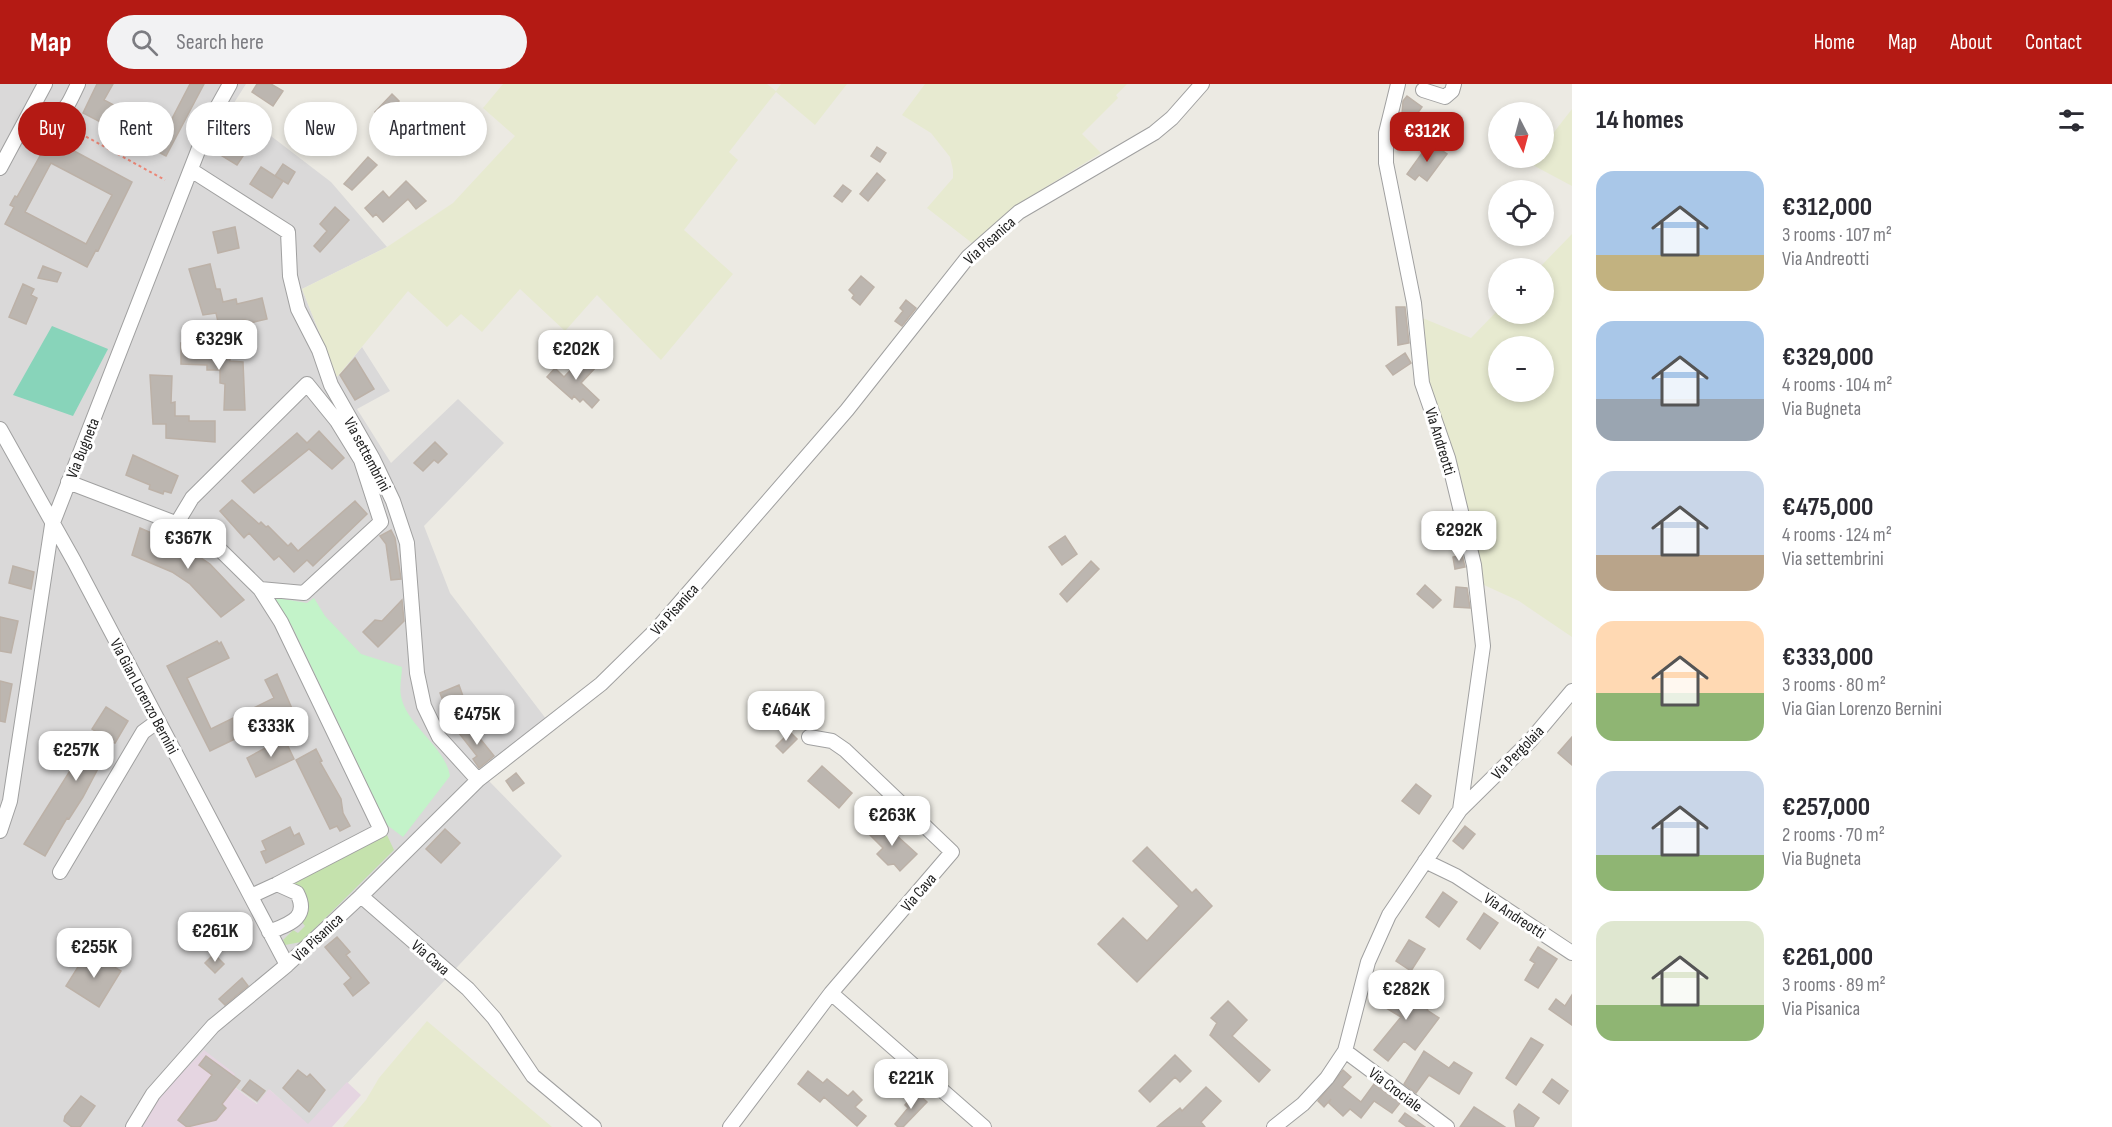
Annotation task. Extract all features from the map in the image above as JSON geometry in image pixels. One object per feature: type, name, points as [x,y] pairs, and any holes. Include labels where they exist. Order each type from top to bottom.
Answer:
[{"type":"street","points":[[35,102],[45,84]]},
{"type":"street","points":[[69,102],[78,84]]},
{"type":"street","name":"Via Bugneta","points":[[0,831],[10,801],[52,525],[210,120],[230,84]]},
{"type":"street","name":"Via Pisanica","points":[[133,1127],[153,1094],[213,1026],[287,965],[361,896],[478,780],[601,684],[656,630],[847,410],[968,257],[1019,212],[1154,133],[1172,118],[1202,84]]},
{"type":"street","name":"Via Andreotti","points":[[1274,1127],[1303,1104],[1327,1078],[1345,1051],[1368,962],[1389,915],[1460,810],[1483,646],[1481,611],[1474,565],[1448,458],[1422,384],[1414,303],[1386,163],[1386,133],[1398,84]]},
{"type":"street","points":[[1423,90],[1445,97],[1452,91],[1454,84]]},
{"type":"street","points":[[0,168],[18,135]]},
{"type":"street","name":"Via settembrini","points":[[191,170],[288,232],[290,276],[298,309],[319,350],[331,385],[374,459],[393,501],[408,543],[417,673],[424,706],[439,737],[478,780]]},
{"type":"street","points":[[177,523],[192,498],[307,384],[337,421],[361,460],[381,522],[304,593],[261,589]]},
{"type":"street","name":"Via Gian Lorenzo Bernini","points":[[0,429],[287,965]]},
{"type":"street","points":[[0,454],[14,456]]},
{"type":"street","points":[[68,482],[204,534],[261,589],[281,622],[381,830],[250,896]]},
{"type":"street","name":"Via Pergolaia","points":[[1460,810],[1530,741],[1572,691]]},
{"type":"street","points":[[60,872],[143,732],[158,721]]},
{"type":"street","name":"Via Cava","points":[[729,1127],[831,993],[952,852],[845,750],[832,741],[809,737]]},
{"type":"street","name":"Via Andreotti","points":[[1425,861],[1456,876],[1572,953]]},
{"type":"street","points":[[269,932],[294,920],[302,908],[292,889],[277,884]]},
{"type":"street","name":"Via Cava","points":[[361,896],[468,989],[494,1018],[533,1076],[594,1127]]},
{"type":"street","points":[[831,993],[984,1127]]},
{"type":"street","name":"Via Crociale","points":[[1345,1051],[1447,1127]]},
{"type":"path","points":[[86,136],[165,180]]},
{"type":"shaded area","points":[[0,84],[246,84],[235,102],[186,102],[186,156],[272,156],[272,137],[284,146],[284,156],[297,156],[331,182],[387,247],[302,289],[337,377],[362,347],[390,391],[357,409],[391,463],[458,399],[504,443],[424,526],[450,593],[553,728],[488,780],[562,856],[308,1125],[270,1090],[258,1104],[229,1083],[139,1127],[0,1127]]},
{"type":"shaded area","points":[[204,1050],[235,1074],[229,1083],[257,1104],[269,1089],[308,1124],[347,1082],[361,1095],[332,1127],[139,1127],[155,1101]]},
{"type":"green space","points":[[503,84],[767,84],[776,91],[781,84],[847,84],[815,125],[776,92],[729,152],[738,160],[684,230],[733,274],[661,360],[597,295],[565,331],[520,289],[482,332],[461,314],[447,327],[408,291],[337,377],[302,289],[387,247],[453,203],[515,136],[487,112],[487,103]]},
{"type":"green space","points":[[925,84],[1127,84],[1116,95],[1118,98],[1082,134],[1101,153],[1023,201],[972,243],[927,208],[953,178],[953,170],[950,157],[931,133],[902,115]]},
{"type":"green space","points":[[1572,109],[1572,186],[1538,168],[1554,168],[1554,132]]},
{"type":"green space","points":[[1572,234],[1572,637],[1519,601],[1484,585],[1460,474],[1425,374],[1420,317],[1471,338],[1488,320],[1488,324],[1554,324],[1554,258],[1549,258]]},
{"type":"green space","points":[[52,326],[108,349],[73,416],[13,395]]},
{"type":"green space","points":[[271,597],[307,603],[314,598],[325,616],[361,654],[402,667],[400,693],[404,707],[441,755],[450,776],[403,837],[387,825],[292,626]]},
{"type":"green space","points":[[387,835],[394,850],[301,942],[285,945],[283,940],[293,930],[298,933],[305,926],[302,922],[308,911],[300,888],[294,883]]},
{"type":"green space","points":[[427,1021],[552,1127],[343,1127],[366,1100],[379,1078]]},
{"type":"building","points":[[97,84],[113,84],[104,100],[108,102],[98,102],[98,121],[86,115],[86,107]]},
{"type":"building","points":[[190,84],[204,84],[194,102],[186,102],[186,118],[174,141],[174,115]]},
{"type":"building","points":[[257,84],[271,84],[283,91],[273,106],[272,102],[267,102],[252,92]]},
{"type":"building","points":[[392,94],[399,101],[398,102],[384,102]]},
{"type":"building","points":[[1407,96],[1422,107],[1400,138],[1395,134],[1402,114],[1403,101]]},
{"type":"building","points":[[1430,142],[1447,154],[1427,181],[1419,175],[1415,180],[1407,174]]},
{"type":"building","points":[[877,147],[886,153],[880,162],[871,156]]},
{"type":"building","points":[[40,156],[84,156],[132,182],[98,251],[96,250],[87,267],[5,224],[14,207],[10,205],[15,196],[17,197]],"holes":[[[51,163],[112,195],[86,244],[25,212]]]},
{"type":"building","points":[[222,156],[243,156],[237,165]]},
{"type":"building","points":[[368,157],[377,165],[352,190],[344,184]]},
{"type":"building","points":[[283,164],[295,172],[288,184],[275,176]]},
{"type":"building","points":[[261,167],[283,181],[272,198],[250,184]]},
{"type":"building","points":[[877,173],[885,180],[868,201],[860,194]]},
{"type":"building","points":[[406,181],[426,201],[416,209],[408,199],[383,222],[376,214],[373,217],[365,208],[383,191],[389,198]]},
{"type":"building","points":[[843,185],[851,191],[842,202],[834,196]]},
{"type":"building","points":[[335,207],[349,220],[320,252],[314,246],[327,231],[320,224]]},
{"type":"building","points":[[235,227],[239,248],[218,253],[213,232]]},
{"type":"building","points":[[210,264],[216,289],[220,289],[223,302],[236,299],[237,304],[262,298],[267,319],[246,324],[245,320],[219,326],[216,313],[203,315],[189,269]]},
{"type":"building","points":[[43,266],[61,273],[57,282],[38,278]]},
{"type":"building","points":[[861,276],[874,287],[860,305],[852,298],[854,295],[849,290]]},
{"type":"building","points":[[23,284],[34,289],[31,295],[37,298],[26,324],[9,317]]},
{"type":"building","points":[[906,300],[916,308],[902,326],[895,321],[903,311],[900,308]]},
{"type":"building","points":[[1396,307],[1405,307],[1409,343],[1398,345]]},
{"type":"building","points":[[181,343],[230,348],[230,361],[243,362],[245,410],[224,410],[225,384],[220,383],[220,370],[207,370],[207,365],[181,364]]},
{"type":"building","points":[[1405,353],[1411,363],[1393,375],[1386,366]]},
{"type":"building","points":[[585,355],[597,366],[581,383],[599,400],[592,408],[583,399],[580,402],[574,396],[572,399],[547,377],[555,368],[564,377]]},
{"type":"building","points":[[355,358],[374,389],[355,400],[340,375]]},
{"type":"building","points":[[150,375],[172,376],[171,403],[175,402],[175,416],[189,416],[189,421],[215,421],[215,442],[166,438],[166,424],[153,424]]},
{"type":"building","points":[[319,431],[344,458],[332,469],[309,449],[254,493],[242,481],[297,433],[307,443]]},
{"type":"building","points":[[435,442],[447,454],[438,463],[434,460],[423,471],[414,463]]},
{"type":"building","points":[[133,455],[178,476],[171,493],[164,491],[163,494],[149,489],[150,485],[126,475]]},
{"type":"building","points":[[232,500],[259,524],[261,522],[266,527],[268,526],[288,546],[291,543],[298,551],[355,501],[367,514],[313,566],[307,560],[294,572],[279,556],[274,560],[249,533],[244,538],[220,511]]},
{"type":"building","points":[[140,528],[186,548],[210,564],[244,600],[221,617],[190,584],[172,572],[132,555]]},
{"type":"building","points":[[391,530],[395,538],[401,579],[391,580],[386,544],[380,536]]},
{"type":"building","points":[[1065,536],[1077,554],[1062,565],[1049,547]]},
{"type":"building","points":[[1462,555],[1465,567],[1455,569],[1453,557]]},
{"type":"building","points":[[1091,561],[1099,569],[1067,602],[1060,594]]},
{"type":"building","points":[[13,566],[34,572],[31,589],[9,583]]},
{"type":"building","points":[[1425,585],[1441,600],[1433,608],[1417,594]]},
{"type":"building","points":[[1456,587],[1467,588],[1470,608],[1454,607]]},
{"type":"building","points":[[402,600],[404,621],[378,647],[363,632],[375,620],[382,621]]},
{"type":"building","points":[[0,617],[18,621],[11,653],[0,651]]},
{"type":"building","points":[[217,641],[219,644],[221,642],[229,658],[187,678],[211,729],[274,698],[265,680],[277,674],[293,711],[210,751],[167,666]]},
{"type":"building","points":[[0,681],[12,684],[5,722],[0,721]]},
{"type":"building","points":[[459,685],[464,699],[445,706],[440,693]]},
{"type":"building","points":[[106,707],[128,721],[115,743],[112,742],[83,797],[69,819],[67,818],[45,856],[24,844],[95,731],[92,729]]},
{"type":"building","points":[[469,725],[494,756],[479,768],[473,759],[477,756],[459,733]]},
{"type":"building","points":[[790,732],[797,739],[783,753],[776,746]]},
{"type":"building","points":[[1572,737],[1572,765],[1558,753]]},
{"type":"building","points":[[284,738],[294,759],[256,777],[247,758]]},
{"type":"building","points":[[316,749],[322,761],[320,762],[341,799],[343,813],[350,826],[340,831],[337,826],[330,829],[296,760]]},
{"type":"building","points":[[822,766],[852,793],[839,808],[808,781]]},
{"type":"building","points":[[516,773],[524,783],[513,791],[506,781]]},
{"type":"building","points":[[1416,784],[1431,796],[1419,814],[1402,801]]},
{"type":"building","points":[[879,822],[917,854],[900,871],[894,864],[888,865],[877,854],[883,848],[868,833]]},
{"type":"building","points":[[1465,826],[1475,834],[1463,849],[1453,841]]},
{"type":"building","points":[[290,827],[294,836],[299,833],[304,844],[266,863],[261,852],[266,850],[262,841]]},
{"type":"building","points":[[445,829],[460,843],[441,863],[426,849]]},
{"type":"building","points":[[1147,847],[1192,893],[1196,889],[1212,906],[1137,982],[1098,944],[1123,918],[1147,941],[1179,906],[1133,861]]},
{"type":"building","points":[[1443,892],[1457,902],[1439,927],[1426,917]]},
{"type":"building","points":[[1484,913],[1498,923],[1480,949],[1467,939]]},
{"type":"building","points":[[337,937],[350,952],[346,955],[369,983],[353,996],[344,984],[351,978],[325,947]]},
{"type":"building","points":[[1409,940],[1425,949],[1411,971],[1396,961]]},
{"type":"building","points":[[1538,947],[1557,959],[1538,988],[1525,980],[1535,963],[1530,960]]},
{"type":"building","points":[[88,951],[121,971],[99,1007],[66,986]]},
{"type":"building","points":[[214,954],[224,964],[215,973],[205,963]]},
{"type":"building","points":[[242,978],[248,986],[225,1005],[219,999]]},
{"type":"building","points":[[1389,986],[1409,998],[1416,988],[1434,1000],[1427,1010],[1439,1018],[1415,1050],[1404,1041],[1388,1061],[1374,1050],[1401,1017],[1378,1003]]},
{"type":"building","points":[[1572,995],[1572,1025],[1549,1009],[1556,999],[1565,1006]]},
{"type":"building","points":[[1228,1001],[1247,1020],[1232,1036],[1270,1070],[1259,1082],[1210,1035],[1217,1023],[1211,1018]]},
{"type":"building","points":[[1531,1038],[1543,1045],[1516,1085],[1506,1078]]},
{"type":"building","points":[[1424,1051],[1449,1068],[1454,1062],[1472,1073],[1459,1094],[1429,1075],[1416,1093],[1404,1084]]},
{"type":"building","points":[[1175,1055],[1191,1071],[1180,1082],[1175,1077],[1150,1102],[1139,1091]]},
{"type":"building","points":[[206,1056],[240,1081],[222,1104],[226,1108],[216,1120],[187,1127],[178,1120],[212,1075],[199,1065]]},
{"type":"building","points":[[298,1070],[307,1077],[310,1074],[325,1090],[309,1112],[283,1088]]},
{"type":"building","points":[[1343,1070],[1351,1077],[1342,1087],[1361,1102],[1374,1084],[1400,1103],[1392,1113],[1374,1101],[1361,1118],[1350,1109],[1343,1116],[1329,1103],[1331,1099],[1324,1107],[1318,1101]]},
{"type":"building","points":[[808,1071],[823,1083],[827,1079],[848,1096],[853,1091],[862,1100],[855,1107],[866,1116],[857,1126],[824,1097],[820,1102],[798,1084]]},
{"type":"building","points":[[1552,1079],[1568,1091],[1559,1104],[1543,1092]]},
{"type":"building","points":[[250,1080],[265,1091],[257,1101],[242,1090]]},
{"type":"building","points":[[1206,1087],[1221,1101],[1201,1122],[1205,1127],[1157,1127],[1180,1108],[1182,1111]]},
{"type":"building","points":[[916,1092],[927,1102],[903,1127],[898,1127],[895,1124],[908,1108],[905,1105]]},
{"type":"building","points":[[81,1096],[95,1106],[80,1127],[72,1127],[64,1121],[65,1116]]},
{"type":"building","points":[[1519,1104],[1539,1118],[1533,1127],[1516,1127],[1514,1111]]},
{"type":"building","points":[[1474,1107],[1505,1127],[1460,1127]]},
{"type":"building","points":[[1405,1113],[1425,1127],[1407,1127],[1399,1121]]}]
